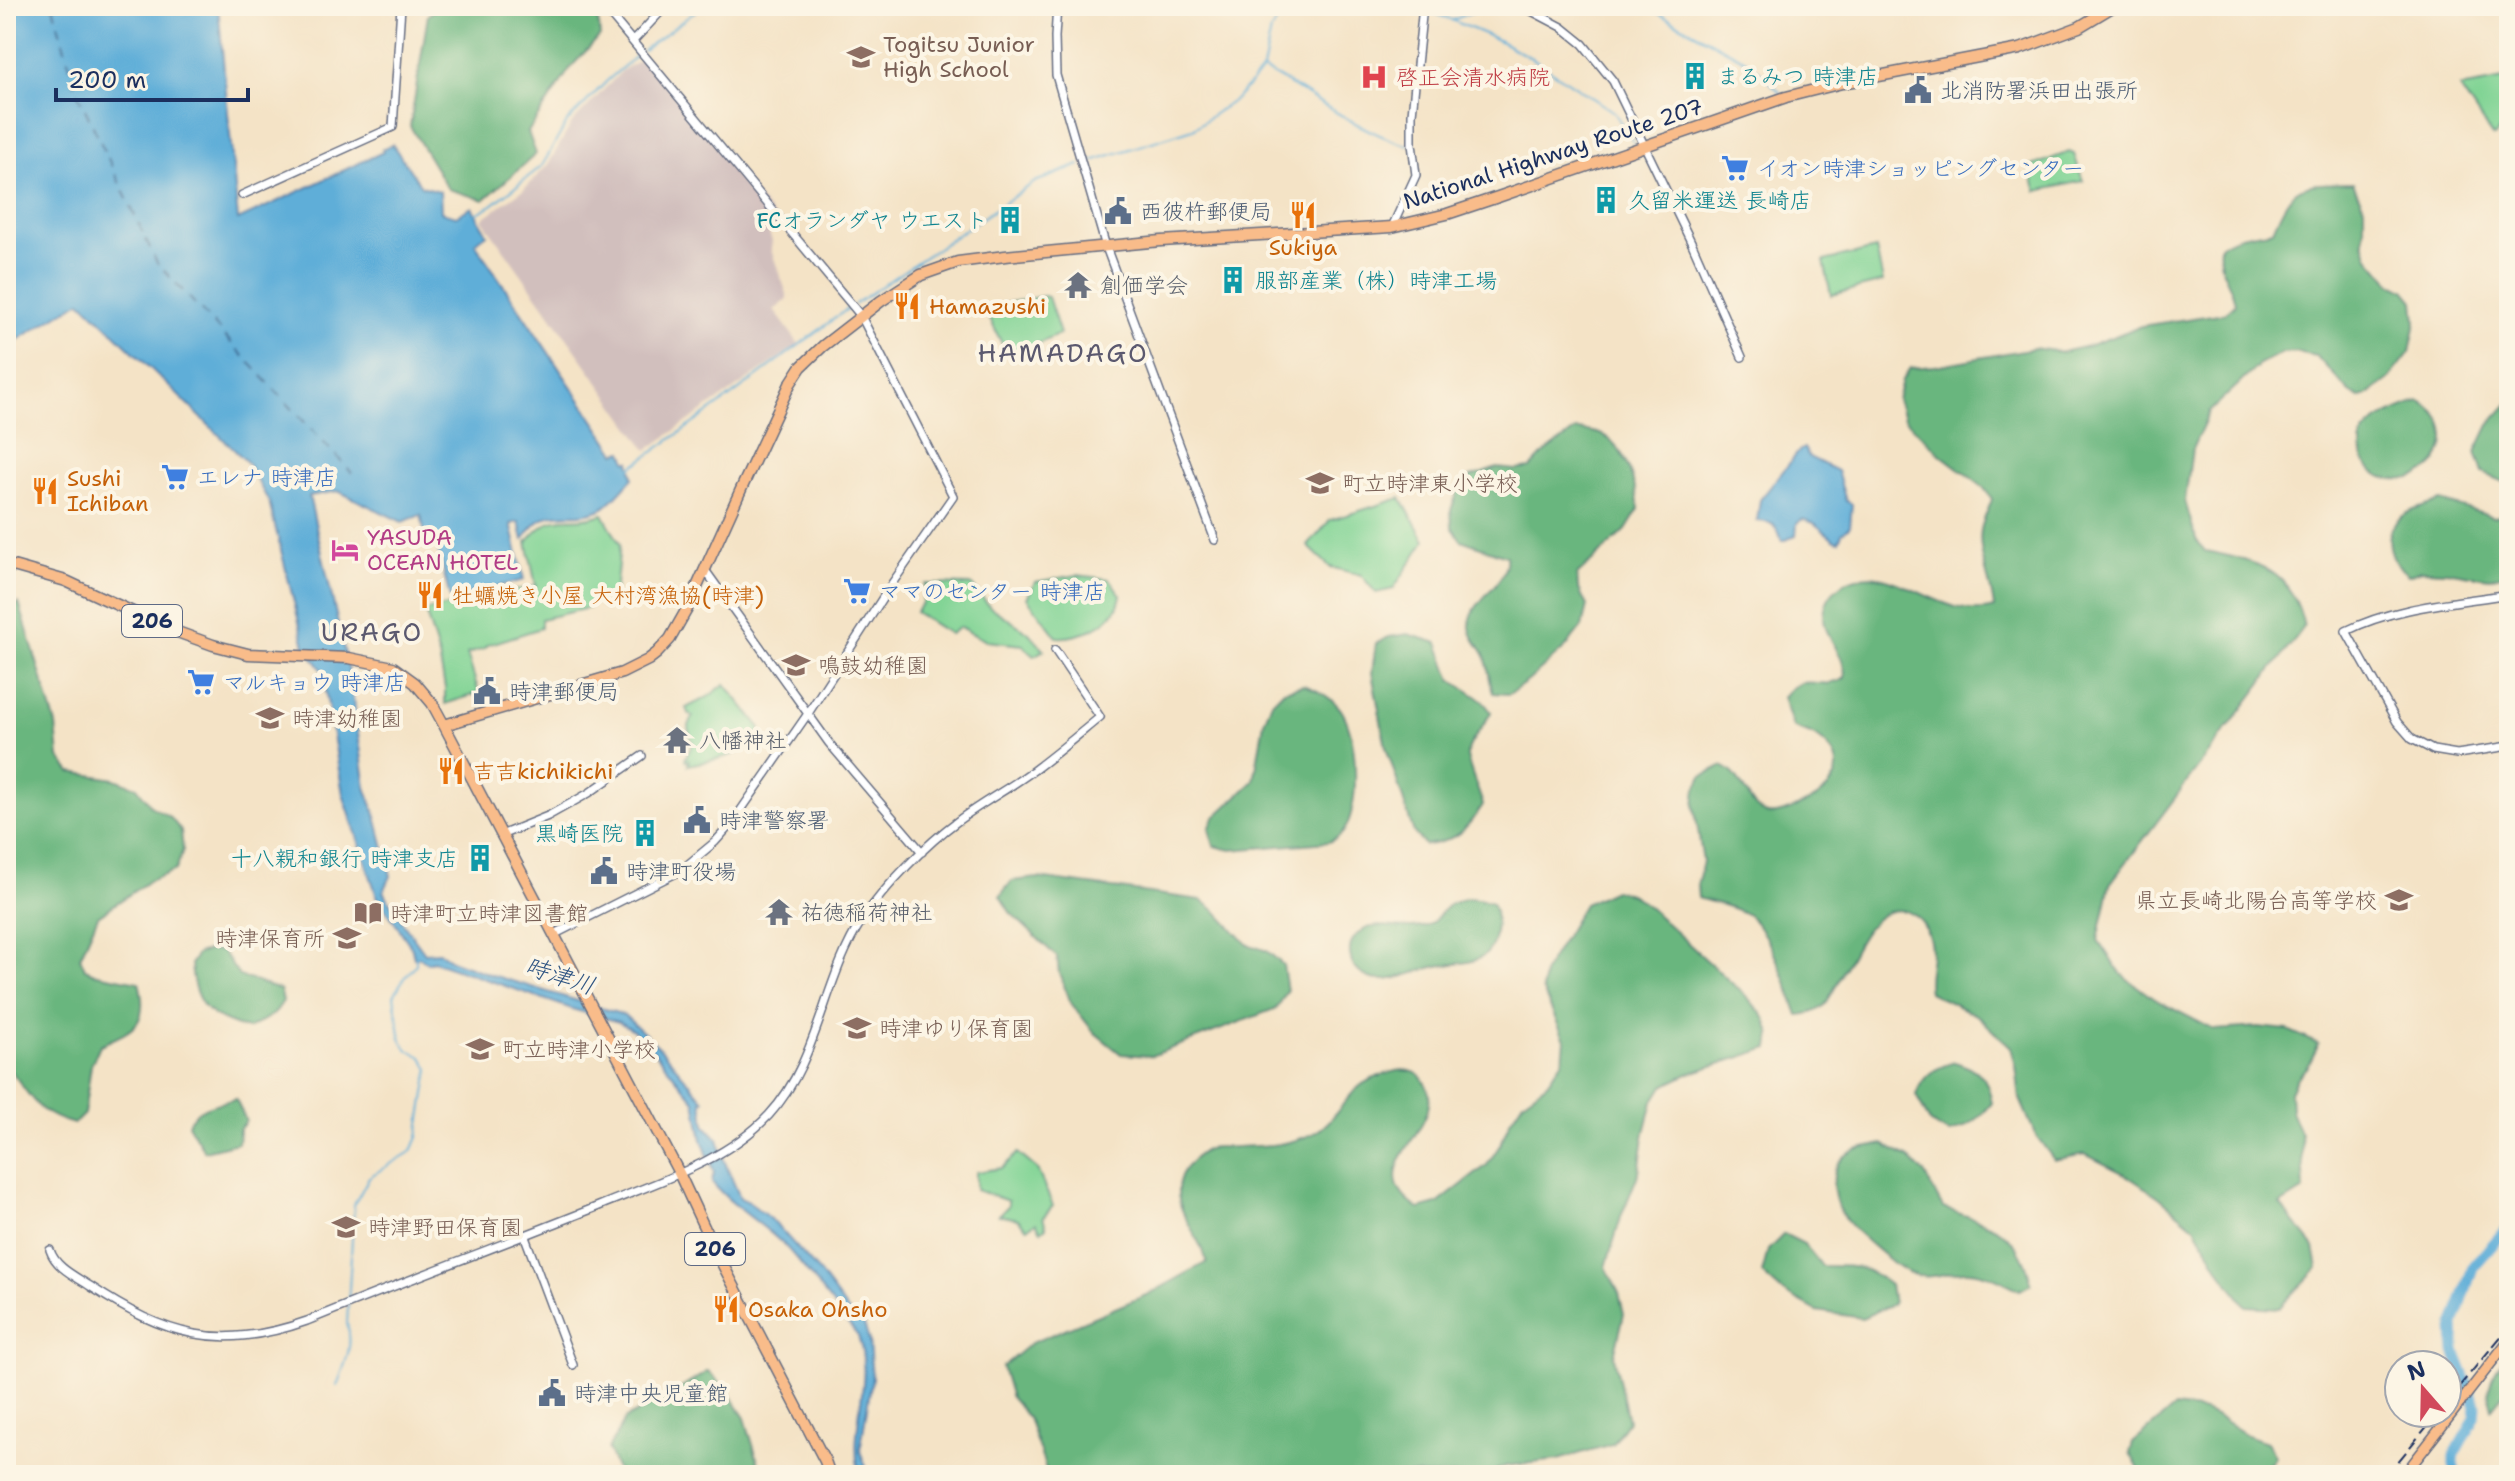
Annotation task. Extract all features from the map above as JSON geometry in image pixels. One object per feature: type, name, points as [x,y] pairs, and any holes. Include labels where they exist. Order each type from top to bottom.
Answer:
[{"type":"highway","name":"National Highway Route 207","points":[[444,725],[622,673],[648,660],[670,639],[687,609],[801,367],[859,313],[904,284],[945,266],[968,260],[1161,241],[1392,227],[1447,214],[1810,91],[2020,49],[2079,27],[2114,6]]},
{"type":"highway","name":"206","points":[[6,564],[66,581],[169,629],[213,645],[248,654],[349,658],[384,664],[405,674],[428,697],[679,1173],[830,1475]]},
{"type":"main road","points":[[2396,6],[2421,6]]},
{"type":"main road","points":[[2404,1475],[2509,1340]]},
{"type":"street","points":[[242,195],[393,127],[401,6]]},
{"type":"street","points":[[553,935],[680,871],[699,858],[732,823],[953,496],[849,299],[603,6]]},
{"type":"street","points":[[633,41],[666,6]]},
{"type":"street","points":[[1057,6],[1056,75],[1082,168],[1106,247],[1215,540]]},
{"type":"street","points":[[1392,227],[1416,175],[1412,114],[1423,6]]},
{"type":"street","points":[[1522,6],[1562,27],[1597,60],[1621,96],[1742,357]]},
{"type":"street","points":[[705,570],[807,715],[844,763],[922,852]]},
{"type":"street","points":[[2509,594],[2397,612],[2346,631],[2397,722],[2412,739],[2433,750],[2457,754],[2509,746]]},
{"type":"street","points":[[50,1250],[57,1264],[122,1308],[159,1324],[194,1335],[252,1335],[283,1329],[525,1237],[725,1151],[768,1116],[784,1096],[799,1071],[851,942],[879,897],[954,824],[1035,769],[1100,717],[1055,650]]},
{"type":"street","points":[[501,835],[548,816],[582,797],[642,756]]},
{"type":"street","points":[[525,1237],[573,1365]]},
{"type":"shaded area","points":[[643,58],[775,218],[766,225],[787,300],[774,310],[799,344],[647,450],[482,219],[523,190],[548,165],[572,123],[623,70]]},
{"type":"green space","points":[[440,6],[592,6],[597,11],[600,36],[571,67],[528,132],[536,154],[484,200],[448,189],[410,126],[428,15]]},
{"type":"green space","points":[[2509,79],[2509,121],[2494,137],[2460,88]]},
{"type":"green space","points":[[2069,152],[2074,154],[2083,181],[2037,191],[2030,170],[2032,166]]},
{"type":"green space","points":[[2353,183],[2364,207],[2364,242],[2369,257],[2391,283],[2405,290],[2414,301],[2416,322],[2410,352],[2389,379],[2360,398],[2350,392],[2316,356],[2281,353],[2261,363],[2209,412],[2192,449],[2185,501],[2196,539],[2205,551],[2241,559],[2270,571],[2291,592],[2304,627],[2110,884],[2098,940],[2121,974],[2154,999],[2214,1030],[2258,1027],[2288,1030],[2319,1044],[2290,1092],[2291,1111],[2301,1135],[2304,1190],[2280,1205],[2314,1247],[2318,1268],[2279,1308],[2246,1306],[2225,1278],[2195,1227],[2159,1197],[2123,1173],[2085,1154],[2054,1160],[2035,1134],[2020,1099],[2011,1047],[1978,1016],[1929,992],[1931,944],[1926,928],[1914,915],[1891,911],[1878,918],[1857,944],[1825,1004],[1816,1011],[1798,1015],[1763,932],[1746,914],[1698,898],[1697,885],[1703,862],[1694,805],[1702,776],[1722,766],[1735,775],[1758,809],[1768,814],[1809,802],[1834,780],[1837,770],[1831,750],[1818,738],[1793,727],[1783,697],[1798,684],[1837,682],[1845,678],[1842,661],[1827,631],[1824,615],[1830,596],[1844,583],[1873,576],[1896,582],[1951,606],[1980,610],[1994,608],[1980,539],[1992,499],[1983,487],[1941,455],[1904,418],[1897,400],[1902,380],[1910,368],[2034,348],[2062,352],[2088,346],[2141,326],[2225,313],[2235,304],[2221,264],[2220,246],[2238,237],[2273,230],[2287,202],[2301,188]]},
{"type":"green space","points":[[1876,249],[1883,282],[1831,295],[1824,261]]},
{"type":"green space","points":[[1048,297],[1060,334],[1011,356],[1007,354],[986,307]]},
{"type":"green space","points":[[2420,401],[2439,419],[2444,435],[2441,453],[2432,467],[2402,479],[2387,478],[2373,472],[2364,460],[2363,435],[2384,417]]},
{"type":"green space","points":[[2509,403],[2509,484],[2483,473],[2476,452],[2489,425]]},
{"type":"green space","points":[[1576,430],[1599,434],[1617,447],[1632,478],[1639,509],[1626,530],[1577,575],[1578,587],[1587,606],[1582,627],[1566,647],[1528,681],[1509,694],[1493,693],[1485,656],[1470,628],[1475,609],[1502,575],[1506,556],[1461,540],[1452,527],[1451,510],[1459,489],[1470,477],[1497,468],[1530,468]]},
{"type":"green space","points":[[1401,498],[1425,541],[1393,589],[1376,593],[1361,575],[1330,567],[1308,546],[1330,520]]},
{"type":"green space","points":[[2441,501],[2493,517],[2509,513],[2509,573],[2489,578],[2421,570],[2408,575],[2402,570],[2390,548],[2390,533],[2399,519],[2408,513]]},
{"type":"green space","points":[[603,514],[620,544],[615,594],[597,599],[588,608],[541,619],[541,628],[467,654],[479,693],[445,704],[439,656],[425,611],[536,586],[527,542],[537,531],[555,520]]},
{"type":"green space","points":[[1077,575],[1109,579],[1121,595],[1119,603],[1106,620],[1090,630],[1057,637],[1027,598],[1035,582]]},
{"type":"green space","points":[[925,584],[972,585],[990,607],[1028,632],[1044,650],[1034,656],[1023,645],[986,641],[960,627],[950,634],[915,612],[922,603]]},
{"type":"green space","points":[[19,603],[56,725],[59,757],[71,772],[115,779],[137,787],[152,807],[170,817],[181,831],[183,850],[176,870],[149,881],[98,916],[80,957],[85,969],[139,982],[142,1007],[136,1024],[130,1030],[100,1045],[91,1065],[84,1114],[74,1124],[44,1111],[12,1072],[6,1070],[6,630],[11,622],[7,608]]},
{"type":"green space","points":[[1408,634],[1438,643],[1452,680],[1482,700],[1491,712],[1467,756],[1483,805],[1459,833],[1444,841],[1425,845],[1414,833],[1386,747],[1372,673],[1376,643]]},
{"type":"green space","points":[[725,684],[761,728],[757,738],[751,745],[732,755],[688,765],[689,760],[685,759],[693,743],[688,728],[693,717],[686,708]]},
{"type":"green space","points":[[1303,685],[1320,692],[1336,704],[1343,713],[1352,739],[1355,789],[1344,831],[1329,842],[1231,850],[1214,846],[1209,829],[1214,818],[1254,781],[1264,722],[1272,702],[1284,690]]},
{"type":"green space","points":[[1038,878],[1201,900],[1216,911],[1247,944],[1267,951],[1283,965],[1287,991],[1277,1008],[1151,1056],[1121,1054],[1094,1032],[1071,1003],[1059,973],[1057,957],[1010,912],[1000,896],[1012,881]]},
{"type":"green space","points":[[1614,890],[1630,894],[1643,902],[1748,998],[1766,1019],[1771,1034],[1769,1048],[1688,1074],[1663,1086],[1653,1102],[1639,1172],[1606,1267],[1619,1293],[1624,1314],[1614,1356],[1628,1421],[1612,1444],[1558,1460],[1506,1466],[1485,1475],[1048,1475],[1028,1418],[1011,1398],[1002,1367],[1031,1343],[1151,1293],[1207,1262],[1178,1195],[1183,1172],[1191,1162],[1210,1148],[1274,1145],[1303,1138],[1326,1124],[1365,1082],[1394,1071],[1408,1070],[1424,1081],[1429,1103],[1424,1119],[1399,1164],[1396,1179],[1402,1194],[1419,1209],[1437,1204],[1487,1165],[1523,1101],[1547,1083],[1563,1060],[1565,1040],[1542,989],[1544,972],[1584,904]]},
{"type":"green space","points":[[1466,898],[1492,903],[1495,910],[1492,945],[1480,958],[1383,980],[1367,977],[1352,963],[1351,943],[1367,928],[1426,926],[1449,905]]},
{"type":"green space","points":[[210,950],[222,951],[239,976],[280,990],[283,1001],[274,1014],[248,1029],[213,1015],[206,1008],[195,990],[191,963],[197,954]]},
{"type":"green space","points":[[1955,1062],[1982,1076],[1992,1103],[1973,1122],[1949,1133],[1930,1123],[1916,1095],[1931,1073]]},
{"type":"green space","points":[[236,1099],[246,1121],[239,1130],[238,1143],[204,1151],[188,1124],[191,1118],[208,1106]]},
{"type":"green space","points":[[1883,1144],[1909,1158],[1924,1173],[1943,1208],[1988,1225],[2011,1240],[2020,1251],[2031,1284],[2020,1290],[1988,1275],[1968,1271],[1928,1276],[1911,1274],[1889,1260],[1857,1232],[1841,1213],[1835,1198],[1835,1172],[1847,1155]]},
{"type":"green space","points":[[1018,1153],[1037,1169],[1053,1206],[1043,1217],[1046,1227],[1041,1231],[1036,1223],[1027,1228],[1018,1219],[999,1215],[1008,1206],[1008,1201],[976,1190],[976,1172],[1002,1168]]},
{"type":"green space","points":[[1784,1234],[1804,1244],[1822,1266],[1859,1268],[1881,1278],[1890,1285],[1893,1304],[1862,1318],[1817,1311],[1781,1291],[1762,1274],[1768,1250]]},
{"type":"green space","points":[[2509,1352],[2509,1387],[2492,1408],[2490,1385]]},
{"type":"green space","points":[[708,1371],[726,1389],[745,1418],[762,1475],[619,1475],[608,1449],[626,1418]]},
{"type":"green space","points":[[2175,1407],[2204,1411],[2223,1420],[2247,1435],[2267,1442],[2275,1456],[2262,1475],[2142,1475],[2130,1453],[2133,1443]]},
{"type":"water","points":[[6,6],[218,6],[238,220],[383,152],[382,149],[392,144],[421,186],[440,191],[441,212],[456,216],[472,207],[487,234],[475,243],[616,453],[623,451],[627,461],[630,461],[633,478],[601,509],[551,516],[533,527],[523,540],[519,522],[511,524],[524,580],[450,598],[435,537],[426,539],[421,515],[402,522],[338,491],[309,496],[349,672],[366,787],[391,876],[384,891],[395,912],[425,953],[439,952],[453,961],[492,975],[624,1015],[660,1048],[704,1100],[705,1125],[718,1139],[740,1198],[775,1223],[819,1272],[851,1315],[862,1318],[869,1341],[872,1378],[860,1451],[869,1475],[860,1475],[857,1458],[864,1371],[858,1336],[787,1248],[712,1182],[714,1172],[702,1140],[695,1101],[652,1049],[632,1029],[619,1022],[433,961],[427,963],[419,957],[414,958],[412,948],[377,896],[343,794],[322,670],[305,646],[269,502],[247,462],[81,301],[6,347]]},
{"type":"water","points":[[1804,448],[1809,457],[1837,471],[1846,501],[1852,504],[1850,526],[1839,541],[1803,519],[1797,523],[1796,536],[1782,541],[1774,525],[1757,521],[1760,500]]},
{"type":"waterway","points":[[643,50],[699,9],[708,6]]},
{"type":"waterway","points":[[1258,6],[1281,13]]},
{"type":"waterway","points":[[1086,163],[1193,129],[1237,98],[1263,69],[1271,30],[1283,14],[1294,9],[1336,6]]},
{"type":"waterway","points":[[1453,20],[1486,6]]},
{"type":"waterway","points":[[1645,6],[1751,63],[1780,92]]},
{"type":"waterway","points":[[1425,9],[1494,38],[1537,61],[1614,112],[1634,143]]},
{"type":"waterway","points":[[474,215],[492,205],[542,166],[567,122],[638,54]]},
{"type":"waterway","points":[[1264,70],[1352,122],[1409,146]]},
{"type":"waterway","points":[[855,304],[1035,182],[1080,165]]},
{"type":"waterway","points":[[629,469],[850,307]]},
{"type":"waterway","points":[[337,1386],[349,1347],[347,1323],[354,1205],[369,1177],[412,1151],[418,1137],[429,1069],[422,1057],[408,1050],[401,1040],[394,996],[416,964],[416,957]]},
{"type":"waterway","points":[[2454,1475],[2454,1456],[2475,1418],[2476,1406],[2455,1351],[2454,1324],[2473,1267],[2509,1226]]},
{"type":"ferry route","points":[[53,6],[77,92],[157,263],[352,473]]},
{"type":"railway","points":[[2463,1382],[2509,1327]]},
{"type":"railway","points":[[2387,1475],[2425,1429]]},
{"type":"place","name":"Togitsu Junior High School","points":[[861,57]]},
{"type":"place","name":"まるみつ 時津店","points":[[1695,76]]},
{"type":"place","name":"啓正会清水病院","points":[[1374,77]]},
{"type":"place","name":"北消防署浜田出張所","points":[[1918,90]]},
{"type":"place","name":"イオン時津ショッピングセンター","points":[[1735,168]]},
{"type":"place","name":"久留米運送 長崎店","points":[[1606,200]]},
{"type":"place","name":"西彼杵郵便局","points":[[1118,211]]},
{"type":"place","name":"Sukiya","points":[[1303,215]]},
{"type":"place","name":"FCオランダヤ ウエスト","points":[[1010,220]]},
{"type":"place","name":"服部産業（株）時津工場","points":[[1233,280]]},
{"type":"place","name":"創価学会","points":[[1078,285]]},
{"type":"place","name":"Hamazushi","points":[[907,306]]},
{"type":"place","name":"エレナ 時津店","points":[[175,477]]},
{"type":"place","name":"町立時津東小学校","points":[[1320,483]]},
{"type":"place","name":"Sushi Ichiban","points":[[45,491]]},
{"type":"place","name":"YASUDA OCEAN HOTEL","points":[[345,550]]},
{"type":"place","name":"ママのセンター 時津店","points":[[857,591]]},
{"type":"place","name":"牡蠣焼き小屋 大村湾漁協(時津)","points":[[430,595]]},
{"type":"place","name":"鳴鼓幼稚園","points":[[796,665]]},
{"type":"place","name":"マルキョウ 時津店","points":[[201,682]]},
{"type":"place","name":"時津郵便局","points":[[487,691]]},
{"type":"place","name":"時津幼稚園","points":[[270,718]]},
{"type":"place","name":"八幡神社","points":[[677,740]]},
{"type":"place","name":"吉吉kichikichi","points":[[451,771]]},
{"type":"place","name":"時津警察署","points":[[697,820]]},
{"type":"place","name":"黒崎医院","points":[[645,833]]},
{"type":"place","name":"十八親和銀行 時津支店","points":[[480,858]]},
{"type":"place","name":"時津町役場","points":[[604,871]]},
{"type":"place","name":"県立長崎北陽台高等学校","points":[[2399,900]]},
{"type":"place","name":"祐徳稲荷神社","points":[[779,912]]},
{"type":"place","name":"時津町立時津図書館","points":[[368,913]]},
{"type":"place","name":"時津保育所","points":[[347,938]]},
{"type":"place","name":"時津ゆり保育園","points":[[857,1028]]},
{"type":"place","name":"町立時津小学校","points":[[480,1049]]},
{"type":"place","name":"時津野田保育園","points":[[346,1227]]},
{"type":"place","name":"Osaka Ohsho","points":[[726,1309]]},
{"type":"place","name":"時津中央児童館","points":[[552,1393]]},
{"type":"district","name":"HAMADAGO","points":[[1063,352]]},
{"type":"district","name":"URAGO","points":[[372,631]]},
{"type":"water label","name":"時津川","points":[[560,976]]}]
